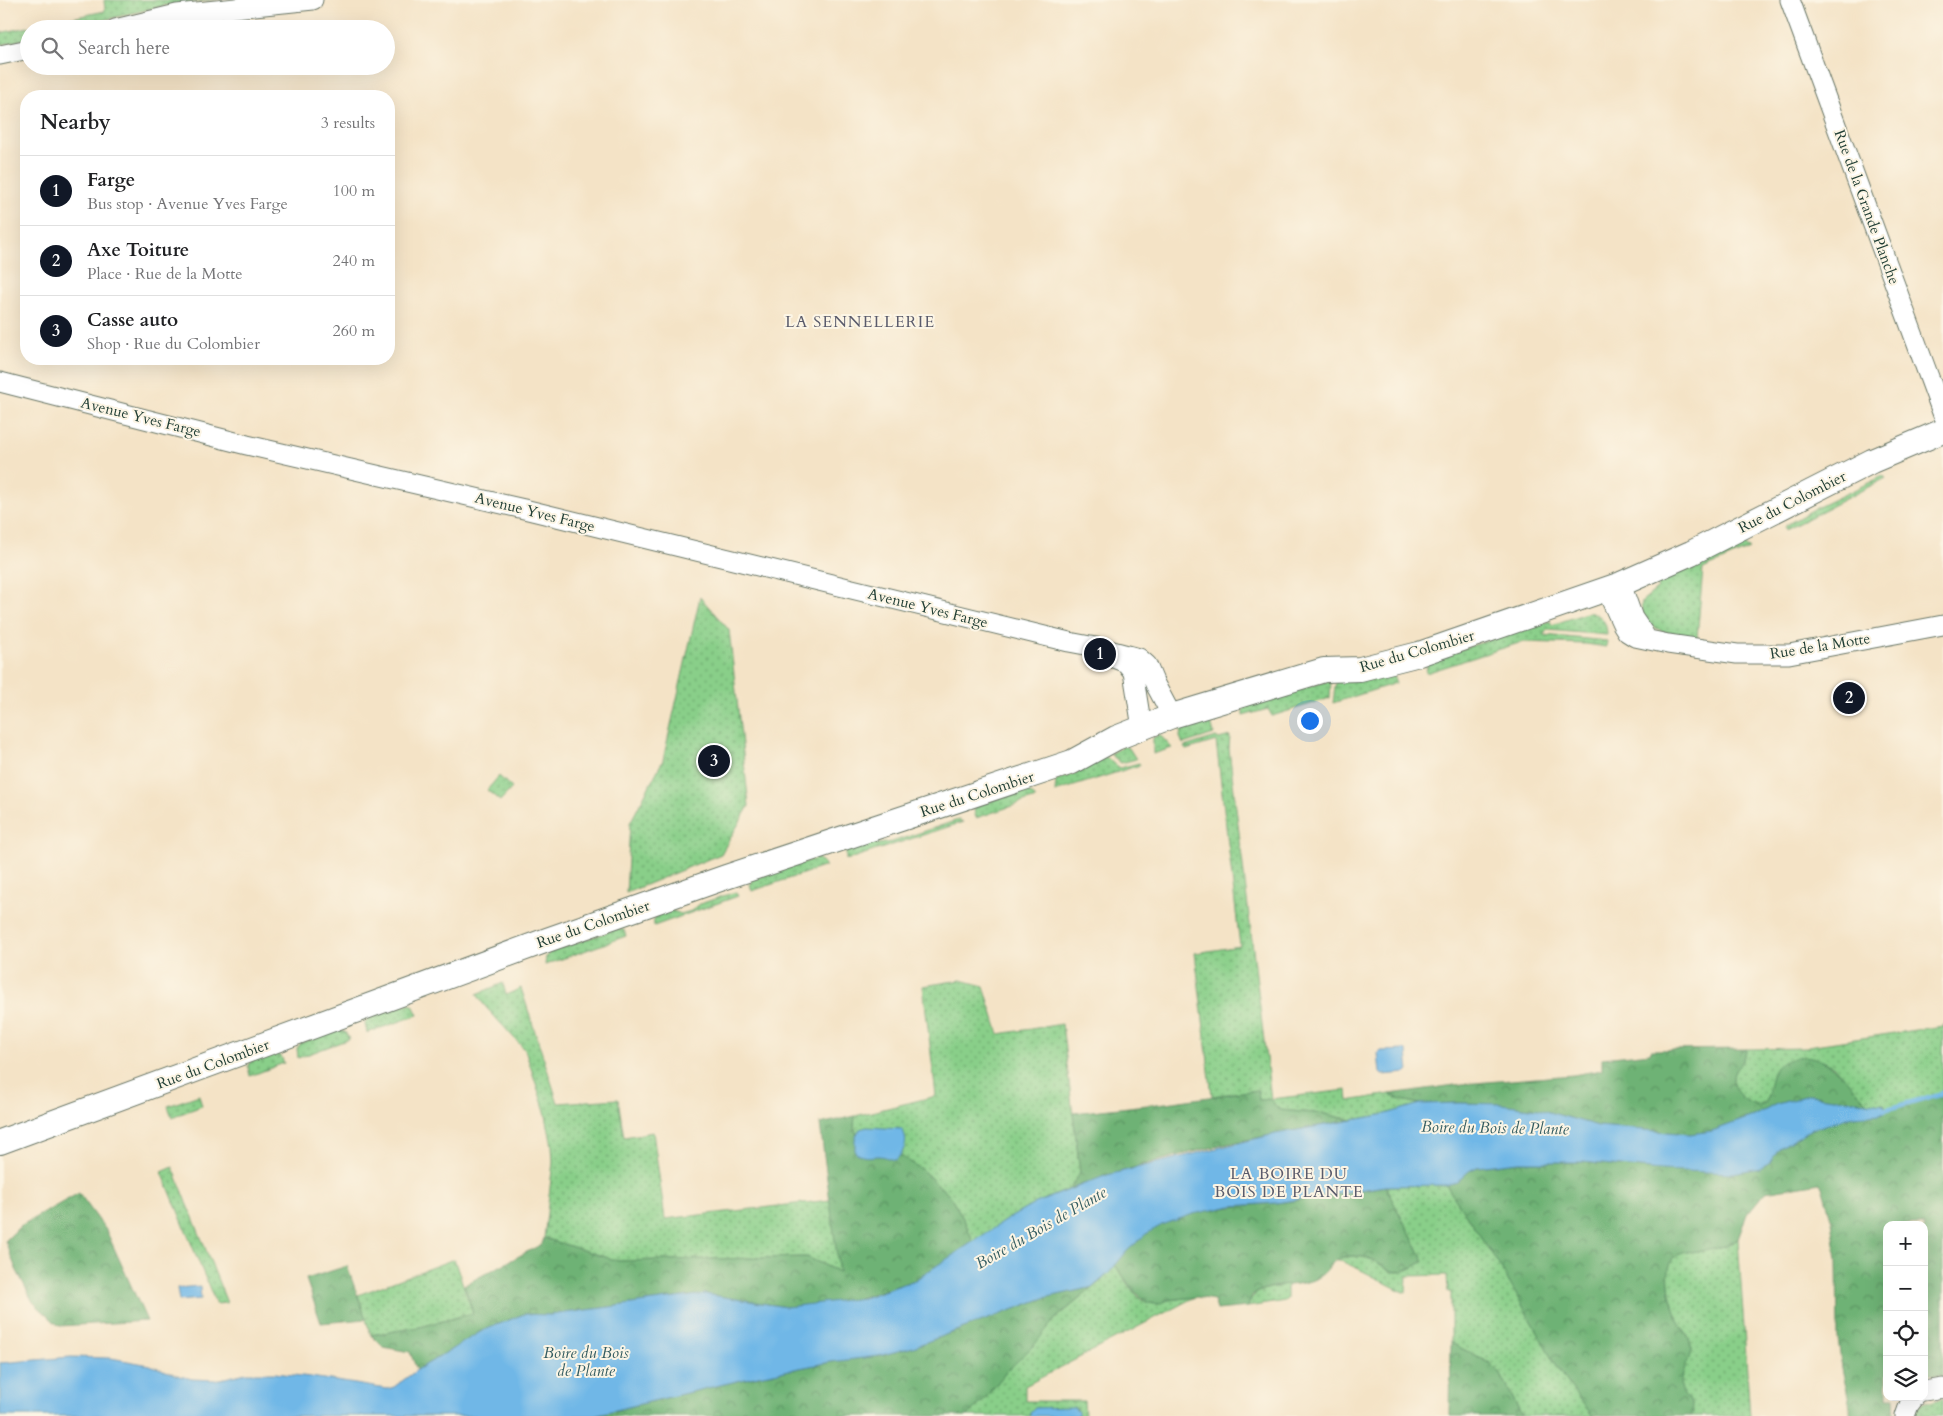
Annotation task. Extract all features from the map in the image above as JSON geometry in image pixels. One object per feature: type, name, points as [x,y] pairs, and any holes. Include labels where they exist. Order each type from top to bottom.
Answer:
[{"type":"main road","name":"Rue du Colombier","points":[[0,1142],[547,940],[726,877],[1072,762],[1116,738],[1172,716],[1324,670],[1360,669],[1419,654],[1614,586],[1691,553],[1872,461],[1943,431]]},
{"type":"street","points":[[152,20],[177,14],[313,0]]},
{"type":"street","name":"Rue de la Grande Planche","points":[[1790,0],[1943,415]]},
{"type":"street","points":[[0,55],[20,51]]},
{"type":"street","name":"Avenue Yves Farge","points":[[0,382],[248,445],[1139,658],[1147,665],[1154,684],[1172,716]]},
{"type":"street","name":"Rue de la Motte","points":[[1614,586],[1617,615],[1627,632],[1635,637],[1700,650],[1737,654],[1778,655],[1814,650],[1943,625]]},
{"type":"street","name":"Avenue Yves Farge","points":[[1070,642],[1126,663],[1133,672],[1136,684],[1142,728]]},
{"type":"street","points":[[1928,1390],[1943,1388]]},
{"type":"street","points":[[1905,1416],[1912,1401]]},
{"type":"green space","points":[[104,0],[216,0],[167,5],[104,20],[62,20],[105,11]]},
{"type":"green space","points":[[20,29],[20,40],[0,45],[0,33]]},
{"type":"green space","points":[[1883,476],[1886,478],[1785,530],[1784,527],[1786,525],[1814,509]]},
{"type":"green space","points":[[1740,542],[1750,549],[1703,569],[1697,638],[1659,630],[1645,619],[1642,611],[1642,601],[1658,588],[1655,583]]},
{"type":"green space","points":[[700,597],[729,630],[749,806],[721,854],[626,893],[630,823],[663,760]]},
{"type":"green space","points":[[1586,613],[1598,615],[1604,621],[1607,635],[1548,630],[1544,635],[1607,641],[1606,647],[1586,644],[1522,642],[1426,673],[1427,663],[1433,658],[1550,621],[1552,625]]},
{"type":"green space","points":[[1389,673],[1394,677],[1396,683],[1333,703],[1336,680]]},
{"type":"green space","points":[[1331,680],[1330,698],[1272,716],[1268,709],[1243,716],[1243,710],[1247,705]]},
{"type":"green space","points":[[1206,719],[1211,723],[1214,734],[1183,744],[1180,737],[1181,728]]},
{"type":"green space","points":[[1159,734],[1172,748],[1153,754],[1153,738]]},
{"type":"green space","points":[[1230,736],[1229,749],[1271,1099],[1259,1100],[1257,1090],[1212,1096],[1195,953],[1240,946],[1216,741],[1186,750],[1184,747],[1216,737],[1219,739]]},
{"type":"green space","points":[[1124,746],[1129,748],[1136,759],[1121,763],[1110,754]]},
{"type":"green space","points":[[1106,757],[1120,768],[1139,763],[1140,765],[1055,792],[1056,780],[1074,774]]},
{"type":"green space","points":[[499,776],[512,788],[500,801],[487,790]]},
{"type":"green space","points":[[1023,791],[1030,793],[1036,798],[976,818],[974,810],[976,805]]},
{"type":"green space","points":[[958,820],[963,822],[846,860],[846,849],[865,842],[879,844],[892,842]]},
{"type":"green space","points":[[818,858],[826,866],[752,891],[750,884],[753,879]]},
{"type":"green space","points":[[736,893],[738,896],[654,926],[655,917],[668,909],[681,914],[691,911],[700,904]]},
{"type":"green space","points":[[616,929],[624,930],[626,936],[545,965],[546,957],[550,952]]},
{"type":"green space","points":[[961,980],[984,986],[999,1034],[1062,1024],[1080,1172],[1070,1189],[1036,1203],[973,1242],[965,1222],[951,1197],[922,1170],[891,1149],[857,1136],[854,1126],[855,1116],[936,1096],[923,986]]},
{"type":"green space","points":[[503,983],[506,995],[521,988],[558,1103],[618,1099],[624,1137],[653,1132],[665,1219],[830,1200],[839,1272],[807,1257],[618,1261],[544,1238],[553,1162],[545,1111],[525,1050],[484,1005],[477,994]]},
{"type":"green space","points":[[407,1004],[413,1005],[418,1015],[367,1033],[365,1023],[369,1018]]},
{"type":"green space","points":[[1943,1023],[1943,1095],[1888,1110],[1884,1104],[1867,1102],[1834,1067],[1823,1061],[1782,1063],[1775,1070],[1766,1102],[1761,1104],[1747,1101],[1734,1088],[1734,1076],[1747,1049],[1807,1048],[1808,1046],[1942,1026]]},
{"type":"green space","points":[[339,1030],[345,1032],[349,1039],[298,1058],[297,1048],[301,1043]]},
{"type":"green space","points":[[1747,1049],[1733,1082],[1734,1088],[1747,1101],[1758,1104],[1766,1102],[1772,1077],[1778,1065],[1802,1056],[1824,1062],[1834,1068],[1867,1102],[1809,1095],[1777,1104],[1756,1115],[1712,1131],[1690,1134],[1598,1126],[1538,1109],[1501,1104],[1420,1104],[1397,1099],[1390,1094],[1462,1084],[1573,1075],[1602,1070],[1602,1058],[1650,1053],[1651,1050]]},
{"type":"green space","points":[[275,1053],[281,1056],[284,1063],[250,1076],[248,1066],[251,1061]]},
{"type":"green space","points":[[1258,1090],[1259,1100],[1271,1099],[1280,1110],[1325,1114],[1352,1120],[1209,1148],[1139,1166],[1070,1189],[1080,1172],[1073,1113],[1166,1103]]},
{"type":"green space","points":[[1347,1090],[1348,1101],[1390,1094],[1397,1099],[1420,1104],[1386,1114],[1352,1120],[1325,1114],[1280,1110],[1271,1099]]},
{"type":"green space","points":[[199,1095],[202,1106],[172,1117],[168,1106]]},
{"type":"green space","points":[[1943,1095],[1943,1375],[1928,1374],[1928,1221],[1883,1221],[1883,1401],[1894,1401],[1895,1416],[1852,1416],[1838,1339],[1837,1259],[1832,1221],[1820,1183],[1765,1192],[1747,1214],[1738,1239],[1716,1249],[1683,1253],[1673,1259],[1669,1272],[1671,1300],[1676,1316],[1691,1345],[1680,1383],[1684,1395],[1690,1401],[1693,1412],[1691,1416],[1593,1416],[1570,1386],[1497,1262],[1446,1185],[1457,1182],[1469,1171],[1477,1167],[1519,1162],[1583,1162],[1660,1170],[1770,1162],[1779,1148],[1810,1130],[1852,1116],[1881,1114],[1888,1110]]},
{"type":"green space","points":[[855,1116],[854,1126],[857,1136],[891,1149],[922,1170],[951,1197],[965,1222],[973,1242],[915,1280],[850,1301],[786,1307],[705,1294],[550,1315],[524,1314],[482,1331],[417,1370],[410,1352],[383,1347],[371,1335],[420,1327],[473,1313],[464,1285],[542,1244],[544,1238],[618,1261],[807,1257],[839,1272],[820,1124]]},
{"type":"green space","points":[[173,1167],[227,1303],[216,1304],[162,1172]]},
{"type":"green space","points":[[1446,1185],[1497,1262],[1570,1386],[1593,1416],[1522,1416],[1500,1373],[1490,1363],[1451,1343],[1451,1292],[1448,1292],[1447,1275],[1407,1276],[1406,1293],[1336,1259],[1352,1256],[1363,1257],[1373,1260],[1392,1272],[1407,1270],[1424,1261],[1385,1186]]},
{"type":"green space","points":[[1385,1186],[1424,1261],[1400,1271],[1386,1269],[1366,1258],[1346,1256],[1335,1261],[1324,1273],[1313,1280],[1273,1287],[1257,1292],[1251,1297],[1248,1307],[1217,1310],[1214,1300],[1197,1297],[1167,1300],[1161,1304],[1148,1303],[1133,1290],[1115,1265],[1147,1233],[1177,1218],[1209,1210],[1304,1200]]},
{"type":"green space","points":[[79,1193],[106,1230],[147,1321],[59,1326],[33,1302],[16,1269],[5,1241],[20,1226]]},
{"type":"green space","points":[[1738,1239],[1750,1416],[1691,1416],[1693,1411],[1682,1394],[1680,1384],[1682,1374],[1689,1359],[1691,1344],[1678,1321],[1673,1307],[1669,1280],[1670,1264],[1676,1255],[1716,1248],[1730,1244]]},
{"type":"green space","points":[[454,1259],[473,1313],[420,1327],[371,1335],[358,1295]]},
{"type":"green space","points":[[1115,1265],[1131,1289],[1148,1302],[1158,1304],[1169,1300],[1197,1296],[1025,1386],[1025,1401],[1084,1401],[1085,1416],[1078,1416],[1076,1408],[1030,1412],[1030,1416],[966,1416],[983,1401],[1006,1372],[1054,1320],[1101,1281]]},
{"type":"green space","points":[[347,1266],[366,1319],[321,1323],[306,1279]]},
{"type":"green space","points":[[1287,1285],[1287,1299],[1285,1301],[1248,1307],[1253,1296],[1257,1293]]},
{"type":"green space","points":[[1093,1287],[1054,1320],[1035,1344],[1006,1372],[983,1401],[966,1416],[590,1416],[758,1376],[831,1362],[879,1356],[913,1347],[1044,1298]]},
{"type":"green space","points":[[1451,1343],[1490,1363],[1500,1373],[1522,1416],[1450,1416]]},
{"type":"green space","points":[[1943,1397],[1943,1416],[1913,1416],[1923,1403]]},
{"type":"water","points":[[1405,1050],[1407,1052],[1409,1071],[1407,1073],[1382,1075],[1380,1073],[1378,1053],[1380,1051]]},
{"type":"water","name":"Boire du Bois de Plante","points":[[1809,1095],[1884,1104],[1888,1110],[1881,1114],[1852,1116],[1810,1130],[1779,1148],[1770,1162],[1760,1168],[1733,1173],[1660,1170],[1583,1162],[1519,1162],[1477,1167],[1469,1171],[1457,1182],[1446,1185],[1385,1186],[1276,1203],[1232,1206],[1193,1214],[1162,1225],[1146,1234],[1093,1287],[1044,1298],[913,1347],[879,1356],[831,1362],[758,1376],[590,1416],[0,1416],[0,1363],[71,1357],[111,1358],[150,1365],[192,1379],[216,1380],[246,1373],[275,1373],[387,1389],[394,1387],[417,1370],[482,1331],[524,1314],[550,1315],[705,1294],[786,1307],[863,1298],[915,1280],[1006,1220],[1036,1203],[1107,1175],[1275,1134],[1386,1114],[1420,1104],[1501,1104],[1538,1109],[1598,1126],[1690,1134],[1712,1131],[1756,1115],[1777,1104]]},
{"type":"water","points":[[867,1127],[902,1129],[906,1141],[902,1153],[896,1160],[882,1156],[864,1156],[855,1152],[855,1139],[860,1129]]},
{"type":"water","points":[[200,1286],[201,1299],[179,1301],[177,1288]]},
{"type":"water","points":[[1074,1407],[1078,1412],[1078,1416],[1030,1416],[1030,1412],[1034,1408]]},
{"type":"waterway","name":"Boire du Bois de Plante","points":[[1884,1110],[1943,1093]]},
{"type":"place","name":"Farge","points":[[1100,654]]},
{"type":"place","name":"Axe Toiture","points":[[1849,698]]},
{"type":"place","name":"Casse auto","points":[[714,761]]},
{"type":"district","name":"LA SENNELLERIE","points":[[860,322]]},
{"type":"district","name":"LA BOIRE DU BOIS DE PLANTE","points":[[1289,1183]]}]
